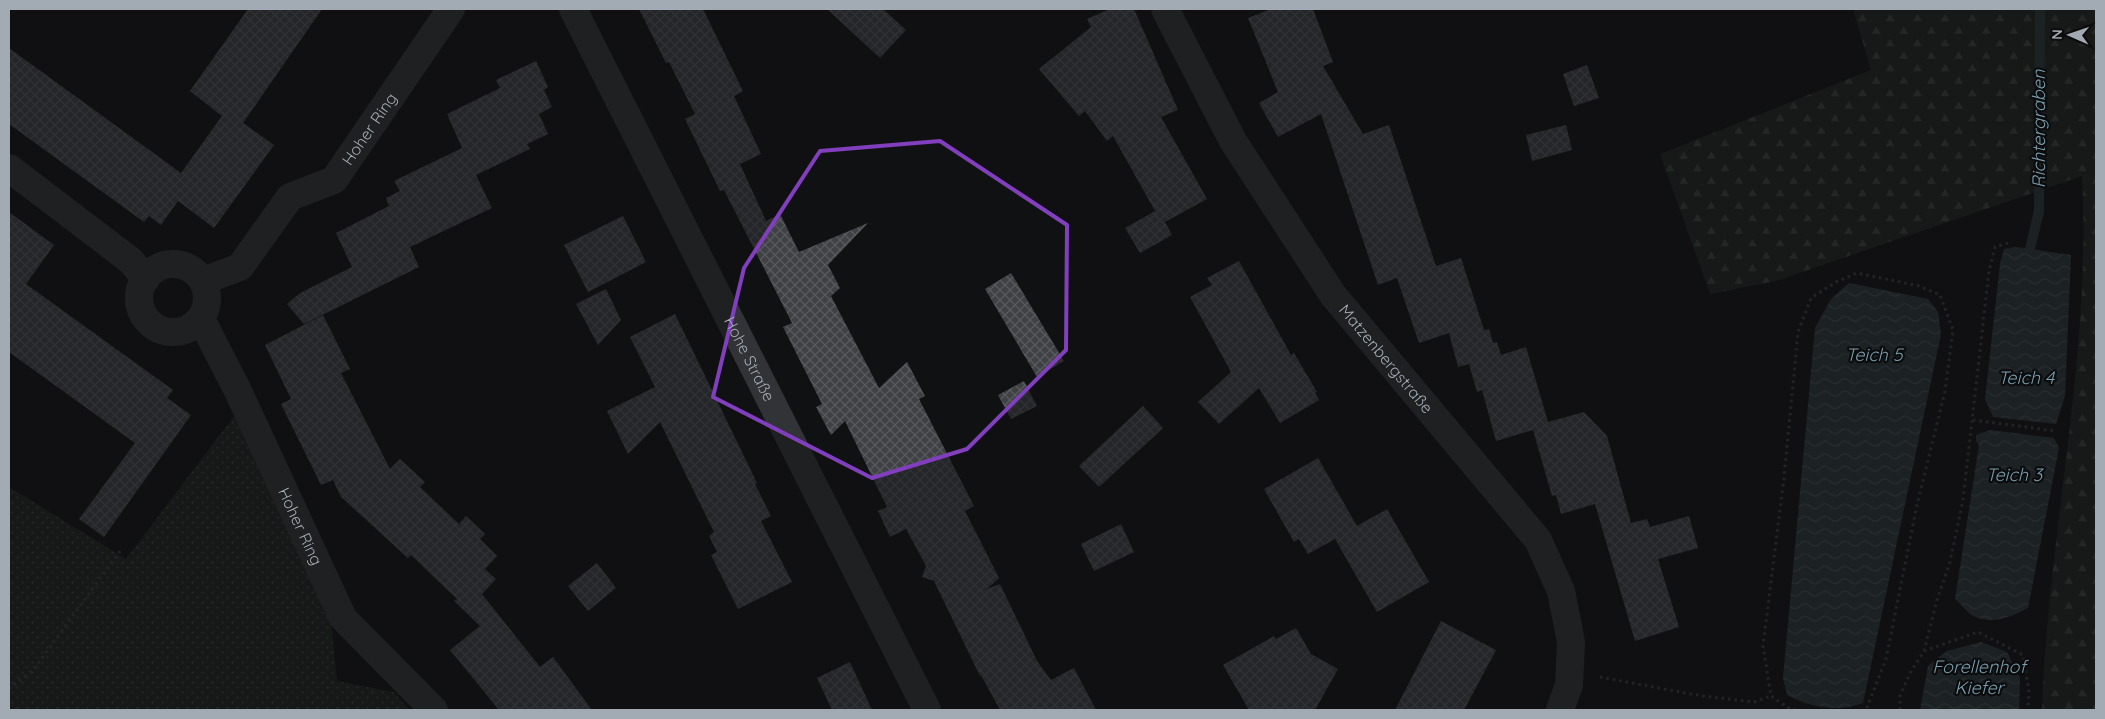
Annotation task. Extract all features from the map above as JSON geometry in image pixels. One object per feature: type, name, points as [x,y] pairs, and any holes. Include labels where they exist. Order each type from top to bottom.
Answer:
[{"type":"street","name":"Hoher Ring","points":[[203,281],[240,267],[290,197],[334,180],[451,9]]},
{"type":"street","name":"Hohe Straße","points":[[573,9],[926,710]]},
{"type":"street","name":"Matzenbergstraße","points":[[1165,9],[1233,141],[1332,295],[1538,540],[1561,591],[1571,642],[1569,685],[1560,710]]},
{"type":"street","points":[[9,168],[131,261],[146,279]]},
{"type":"street","points":[[170,264],[189,268],[203,281],[208,300],[201,318],[185,330],[176,333],[166,332],[149,323],[143,316],[138,296],[140,287],[152,271],[170,264]]},
{"type":"street","name":"Hoher Ring","points":[[201,318],[238,391],[343,618],[434,710]]},
{"type":"path","points":[[1900,710],[1900,696],[1910,673],[1924,651],[1937,600],[1950,562],[1963,500],[1989,271],[1995,248],[2012,242]]},
{"type":"path","points":[[1796,710],[1790,709],[1771,696],[1763,646],[1784,478],[1798,332],[1811,298],[1836,282],[1857,273],[1919,286],[1940,295],[1953,330],[1945,391],[1917,504],[1886,659],[1866,710]]},
{"type":"path","points":[[1973,420],[2056,431]]},
{"type":"path","points":[[9,689],[34,669],[121,550]]},
{"type":"path","points":[[1924,651],[1978,632],[2023,654],[2028,692],[2028,710]]},
{"type":"path","points":[[1571,671],[1711,697],[1754,702],[1771,696]]},
{"type":"highlighted area","points":[[940,141],[1067,225],[1066,350],[967,449],[872,478],[713,397],[744,268],[820,151]]},
{"type":"green space","points":[[1853,9],[2096,9],[2096,710],[2042,710],[2052,577],[2081,310],[2082,176],[1776,281],[1710,294],[1660,154],[1871,70]]},
{"type":"green space","points":[[234,416],[330,611],[337,681],[394,692],[409,710],[9,710],[9,487],[126,559]]},
{"type":"water","name":"Teich 4","points":[[2016,247],[2071,255],[2065,396],[2056,424],[1993,417],[1985,399],[2000,264],[2004,249]]},
{"type":"water","name":"Teich 5","points":[[1849,283],[1928,299],[1938,312],[1941,334],[1863,703],[1844,708],[1834,708],[1805,703],[1787,695],[1783,678],[1815,328],[1831,299]]},
{"type":"water","name":"Teich 3","points":[[1990,430],[2054,438],[2059,448],[2028,608],[2008,617],[1995,620],[1980,619],[1973,616],[1955,599],[1979,445],[1976,441],[1976,435]]},
{"type":"water","name":"Forellenhof Kiefer","points":[[1981,642],[2007,652],[2020,678],[2019,710],[1920,710],[1928,666],[1947,651]]},
{"type":"building","points":[[248,9],[322,9],[243,123],[274,145],[214,228],[178,201],[161,225],[149,216],[144,222],[9,124],[9,48],[181,173],[222,116],[190,91]]},
{"type":"building","points":[[639,9],[703,9],[743,91],[734,96],[761,154],[740,164],[766,221],[780,214],[799,252],[868,223],[828,265],[840,288],[831,296],[879,388],[907,362],[925,396],[919,399],[974,506],[965,511],[999,578],[987,589],[1000,584],[1037,661],[1051,680],[1074,668],[1096,710],[1000,710],[980,676],[934,581],[922,577],[926,566],[906,529],[890,537],[878,511],[887,507],[845,421],[831,435],[816,407],[822,404],[783,327],[792,323],[724,190],[720,191],[685,119],[695,114],[669,62],[666,63]]},
{"type":"building","points":[[827,9],[883,9],[906,30],[880,58]]},
{"type":"building","points":[[1110,9],[1134,9],[1178,110],[1161,117],[1207,199],[1165,222],[1172,235],[1140,253],[1125,228],[1155,211],[1113,136],[1107,141],[1085,111],[1079,116],[1039,69],[1091,27],[1087,19]]},
{"type":"building","points":[[1271,9],[1313,9],[1333,62],[1323,66],[1363,134],[1389,125],[1436,266],[1461,258],[1484,330],[1489,329],[1493,343],[1497,342],[1501,355],[1526,347],[1548,422],[1584,412],[1607,436],[1631,523],[1647,519],[1650,527],[1689,516],[1698,548],[1658,559],[1679,627],[1635,641],[1595,504],[1561,514],[1556,495],[1552,496],[1533,430],[1496,441],[1482,390],[1477,392],[1469,364],[1458,367],[1449,333],[1419,343],[1397,278],[1378,285],[1321,114],[1278,137],[1259,103],[1278,92],[1248,18]]},
{"type":"building","points":[[536,61],[548,87],[544,90],[552,107],[539,114],[548,134],[527,144],[530,149],[476,175],[492,208],[410,247],[419,267],[304,324],[287,304],[300,293],[352,267],[336,233],[389,206],[386,198],[400,191],[394,181],[462,148],[447,114],[500,88],[496,80]]},
{"type":"building","points":[[1587,65],[1599,98],[1574,106],[1563,74]]},
{"type":"building","points":[[1566,125],[1572,150],[1532,161],[1526,135]]},
{"type":"building","points":[[9,212],[54,245],[26,284],[173,390],[167,398],[191,415],[104,537],[79,519],[135,443],[9,352]]},
{"type":"building","points":[[623,216],[646,262],[588,292],[564,245]]},
{"type":"building","points":[[1239,261],[1291,355],[1294,353],[1317,392],[1315,393],[1319,400],[1280,423],[1259,388],[1219,424],[1198,402],[1231,372],[1190,297],[1212,285],[1207,278]]},
{"type":"building","points":[[1011,273],[1064,361],[1037,377],[985,289]]},
{"type":"building","points":[[606,289],[621,320],[598,345],[576,304]]},
{"type":"building","points":[[675,314],[757,483],[755,484],[771,516],[761,521],[792,582],[738,609],[711,555],[717,552],[709,536],[714,532],[660,422],[628,454],[607,411],[655,387],[630,337]]},
{"type":"building","points":[[323,315],[350,369],[341,373],[390,469],[400,459],[425,482],[420,487],[459,524],[466,516],[485,534],[480,539],[497,556],[485,569],[496,579],[482,594],[540,667],[553,657],[592,710],[499,710],[450,650],[480,626],[454,601],[457,599],[411,555],[408,558],[341,497],[333,480],[321,485],[281,404],[291,399],[265,345]]},
{"type":"building","points":[[1024,381],[1037,406],[1011,419],[998,395]]},
{"type":"building","points":[[1143,406],[1163,428],[1099,487],[1079,466]]},
{"type":"building","points":[[1318,458],[1357,526],[1387,509],[1429,582],[1377,612],[1335,539],[1308,554],[1299,539],[1294,542],[1264,489]]},
{"type":"building","points":[[1121,524],[1134,552],[1094,571],[1081,544]]},
{"type":"building","points":[[597,563],[616,588],[588,611],[568,586]]},
{"type":"building","points":[[1441,621],[1496,650],[1464,710],[1395,710]]},
{"type":"building","points":[[1296,628],[1311,654],[1338,669],[1315,710],[1249,710],[1223,665],[1274,636],[1276,639]]},
{"type":"building","points":[[850,662],[872,710],[832,710],[817,678]]},
{"type":"waterway","name":"Richtergraben","points":[[2030,249],[2039,211],[2040,9]]}]
